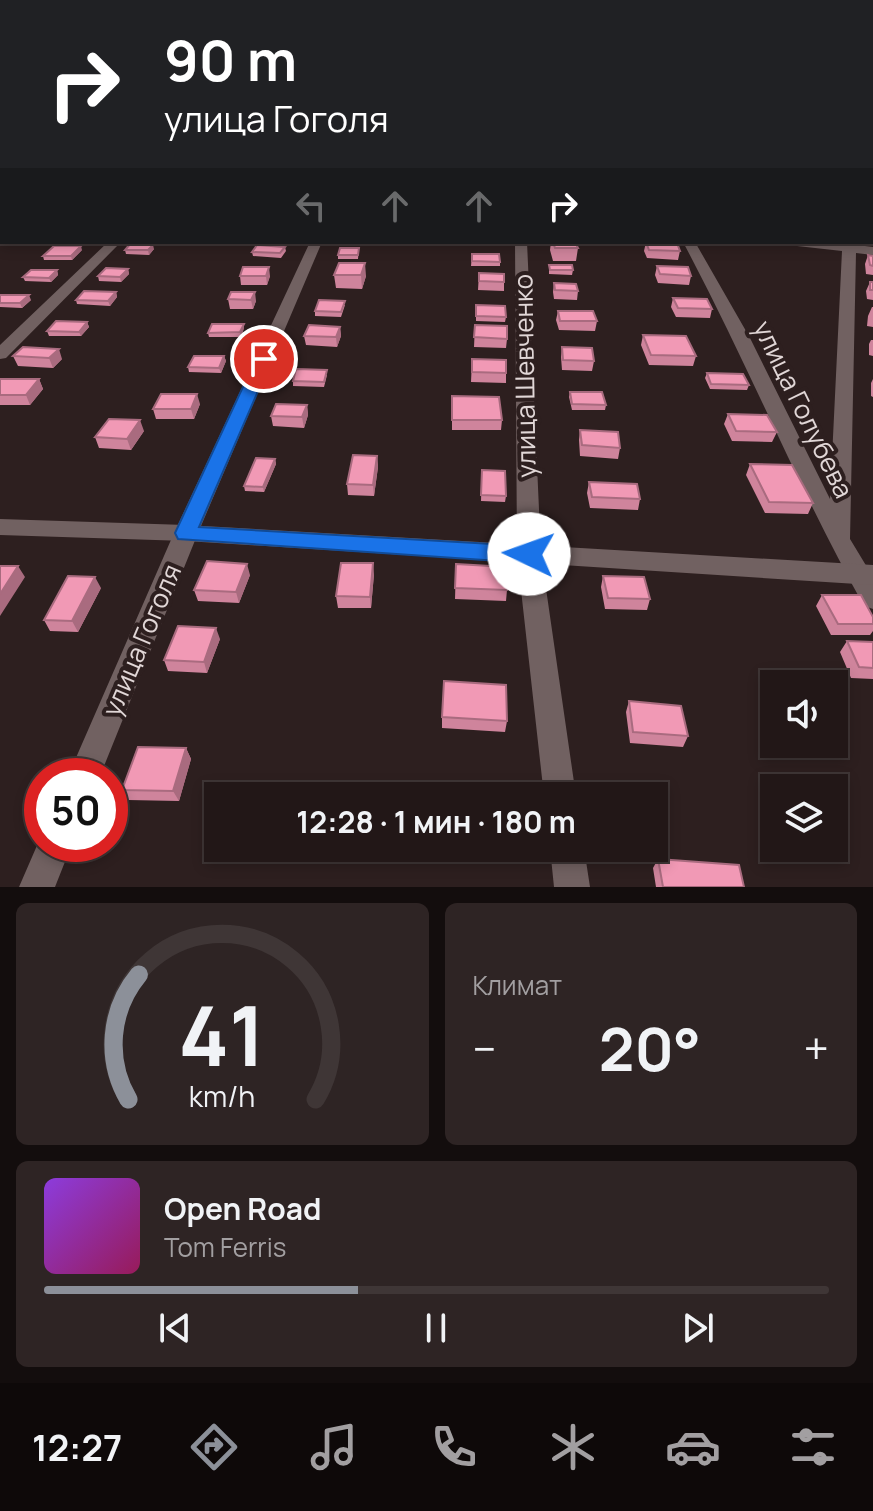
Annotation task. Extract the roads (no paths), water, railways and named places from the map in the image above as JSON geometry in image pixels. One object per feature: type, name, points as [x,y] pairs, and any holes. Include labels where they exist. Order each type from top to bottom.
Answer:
[{"type":"street","points":[[0,354],[113,244]]},
{"type":"street","name":"улица Гоголя","points":[[92,758],[186,533],[315,244]]},
{"type":"street","name":"улица Шевченко","points":[[521,244],[529,554],[558,782]]},
{"type":"street","name":"улица Голубева","points":[[690,244],[742,338],[840,542],[866,574],[873,599]]},
{"type":"street","points":[[840,542],[851,245],[873,251]]},
{"type":"street","points":[[0,527],[186,533],[866,574]]},
{"type":"street","points":[[37,887],[47,862]]},
{"type":"street","points":[[569,862],[572,887]]}]
